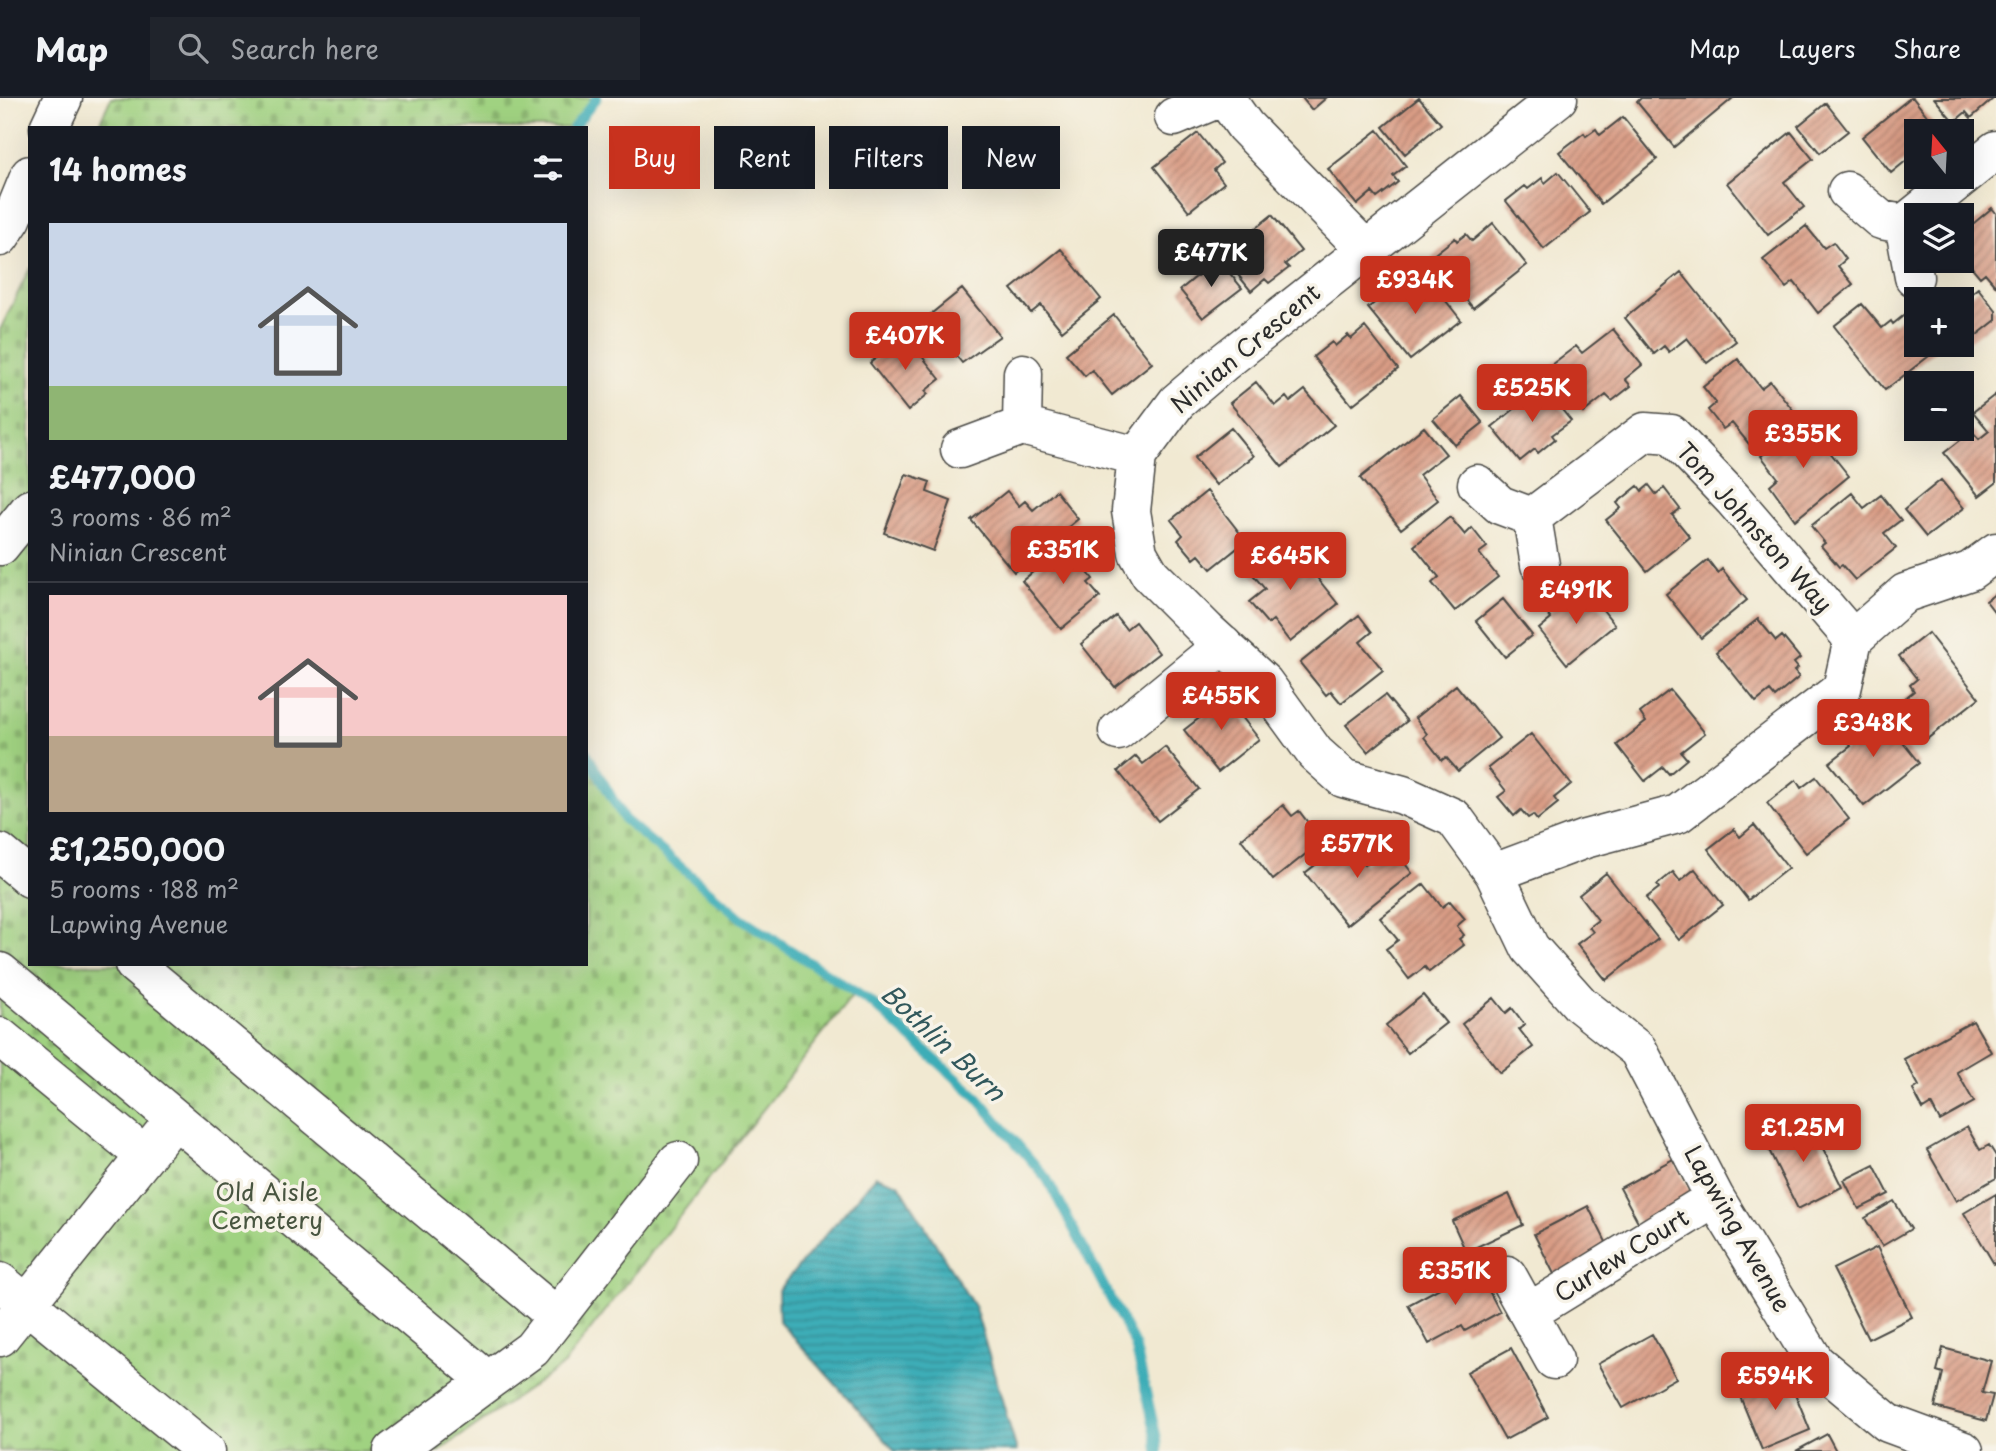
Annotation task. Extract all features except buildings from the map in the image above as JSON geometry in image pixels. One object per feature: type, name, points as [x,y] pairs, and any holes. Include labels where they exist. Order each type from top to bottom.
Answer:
[{"type":"street","points":[[50,126],[63,98]]},
{"type":"street","points":[[1174,117],[1219,98]]},
{"type":"street","points":[[1225,98],[1245,126],[1366,250]]},
{"type":"street","name":"Ninian Crescent","points":[[1137,456],[1177,402],[1558,98]]},
{"type":"street","points":[[1930,203],[1996,150]]},
{"type":"street","points":[[0,237],[12,219],[28,179]]},
{"type":"street","points":[[1847,191],[1881,220],[1904,224]]},
{"type":"street","points":[[1913,273],[1914,277]]},
{"type":"street","points":[[1022,426],[1023,373]]},
{"type":"street","points":[[960,449],[1022,426],[1137,456],[1131,511],[1138,552],[1150,574],[1264,683],[1315,752],[1343,778],[1403,796],[1454,818],[1494,873],[1585,839],[1678,814],[1842,689],[1853,639],[1905,593],[1970,571],[1996,552]]},
{"type":"street","name":"Tom Johnston Way","points":[[1532,517],[1645,432],[1671,434],[1733,499],[1853,639]]},
{"type":"street","points":[[1476,484],[1500,505],[1532,517],[1540,565]]},
{"type":"street","points":[[0,546],[28,511]]},
{"type":"street","points":[[1118,731],[1223,645]]},
{"type":"street","points":[[0,853],[28,876]]},
{"type":"street","name":"Lapwing Avenue","points":[[1494,873],[1530,948],[1580,1004],[1639,1050],[1715,1198],[1815,1362],[1888,1423],[1964,1451]]},
{"type":"street","points":[[136,966],[556,1316]]},
{"type":"street","points":[[0,972],[488,1381]]},
{"type":"street","points":[[0,1037],[145,1156]]},
{"type":"street","points":[[0,1337],[13,1293],[145,1156],[175,1119]]},
{"type":"street","points":[[393,1451],[532,1349],[678,1161]]},
{"type":"street","name":"Curlew Court","points":[[1528,1313],[1715,1198]]},
{"type":"street","name":"Curlew Court","points":[[1507,1275],[1554,1360]]},
{"type":"street","points":[[13,1293],[206,1451]]},
{"type":"green space","points":[[111,98],[595,98],[574,126],[98,126]]},
{"type":"green space","name":"Old Aisle Cemetery","points":[[28,272],[28,966],[588,966],[588,756],[624,819],[741,918],[855,992],[563,1365],[439,1451],[0,1451],[0,330]]},
{"type":"water","points":[[876,1176],[899,1184],[975,1308],[1017,1451],[895,1451],[779,1321],[778,1290]]},
{"type":"waterway","name":"Bothlin Burn","points":[[575,126],[597,98]]},
{"type":"waterway","name":"Bothlin Burn","points":[[588,756],[624,819],[741,918],[872,1003],[975,1095],[1047,1179],[1135,1345],[1158,1451]]}]
